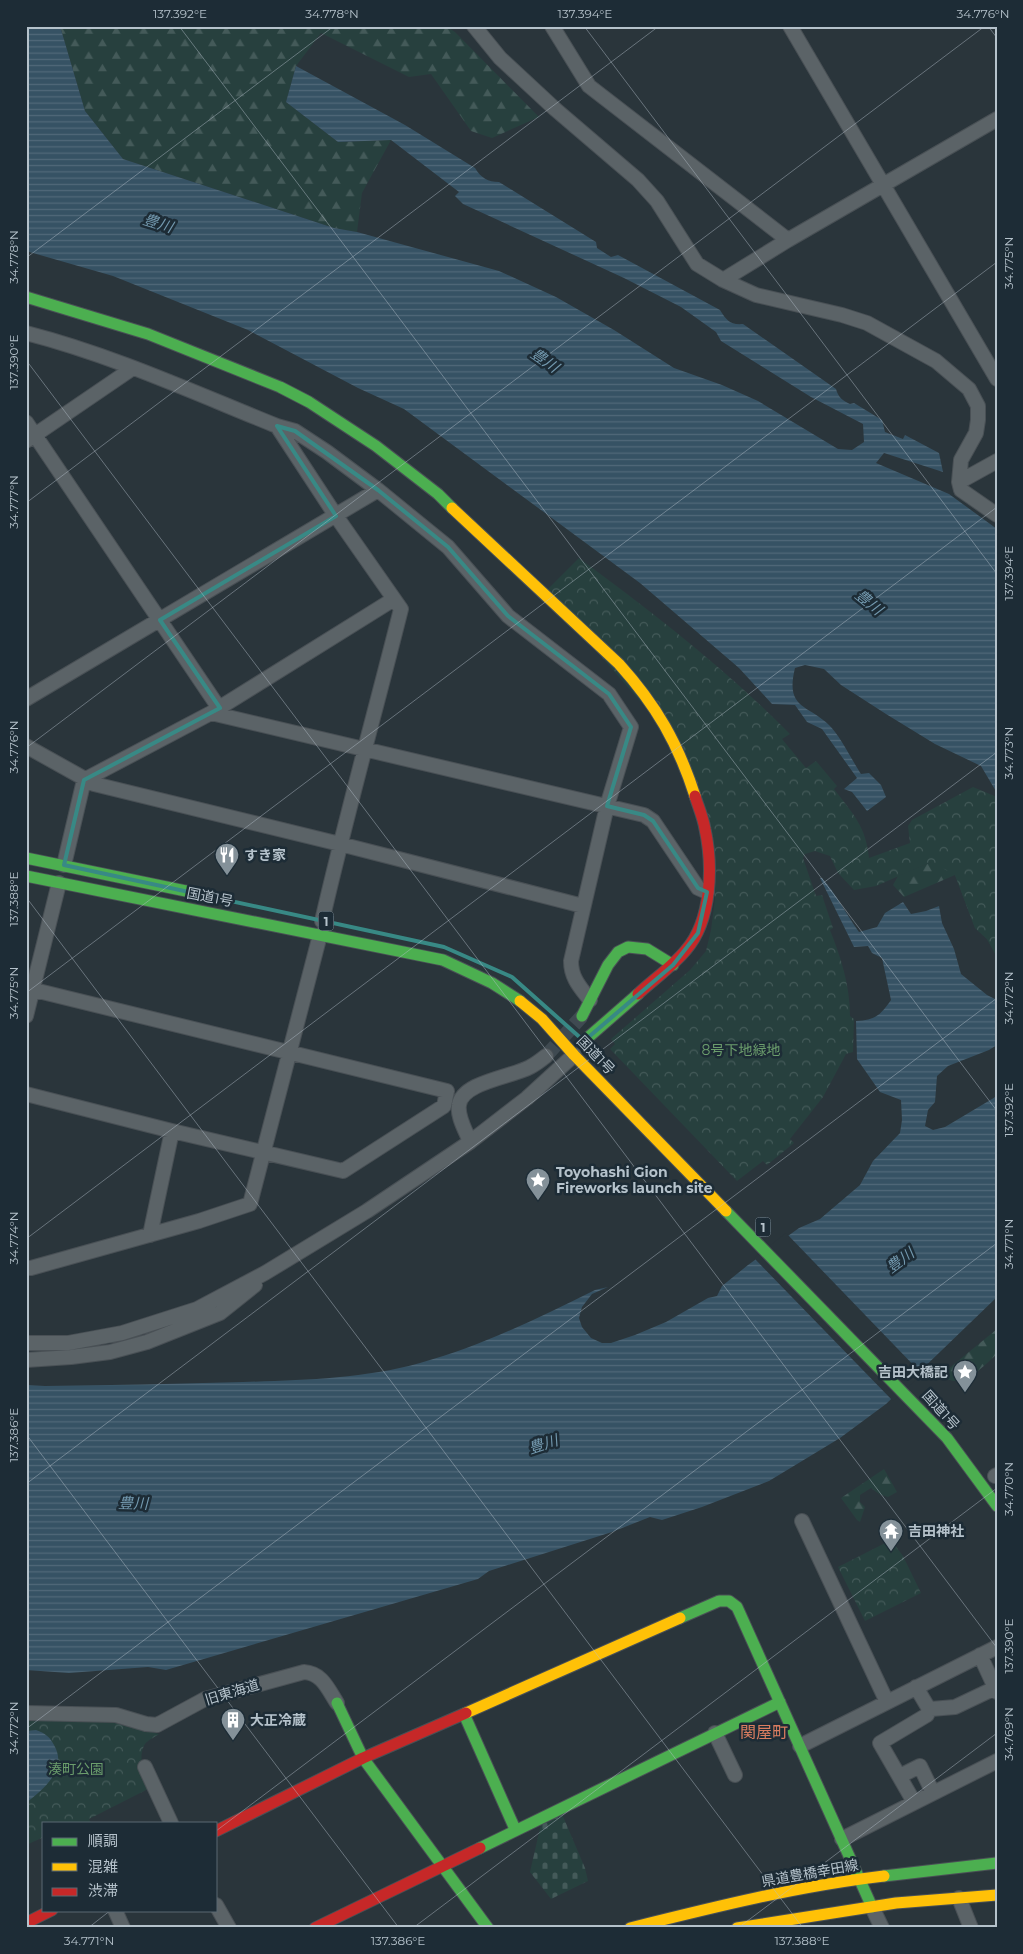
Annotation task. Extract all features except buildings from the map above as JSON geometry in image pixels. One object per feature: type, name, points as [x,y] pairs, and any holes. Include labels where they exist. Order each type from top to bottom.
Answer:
[{"type":"main road","points":[[26,297],[148,334],[280,387],[335,418],[376,446],[438,494],[480,536],[619,664],[640,687],[660,715],[674,740],[698,801],[709,852],[704,919],[698,933],[686,951],[673,965],[647,949],[628,947],[618,952],[608,965],[582,1016]]},
{"type":"main road","name":"国道1号","points":[[26,858],[227,900]]},
{"type":"main road","name":"国道1号","points":[[26,876],[59,883],[322,924],[443,960],[505,991],[536,1014],[922,1411],[947,1438],[997,1506]]},
{"type":"main road","name":"国道1号","points":[[594,1052],[581,1038],[673,965]]},
{"type":"main road","points":[[218,1829],[363,1758],[719,1600],[730,1601],[737,1607],[872,1907]]},
{"type":"main road","points":[[319,1927],[515,1829],[780,1702]]},
{"type":"main road","name":"旧東海道","points":[[336,1703],[363,1758],[488,1928]]},
{"type":"main road","points":[[464,1714],[515,1829]]},
{"type":"main road","name":"県道豊橋幸田線","points":[[630,1928],[734,1902],[859,1879],[997,1863]]},
{"type":"main road","points":[[737,1928],[872,1907],[997,1895]]},
{"type":"main road","points":[[26,1923],[48,1912]]},
{"type":"street","points":[[474,26],[500,58],[555,109],[638,180],[657,201],[697,264],[723,280],[756,295],[833,312],[867,323],[904,342],[951,372],[969,389],[978,406],[976,433],[960,460],[959,482],[962,490],[997,515]]},
{"type":"street","points":[[552,26],[589,86],[788,240]]},
{"type":"street","points":[[790,26],[997,379]]},
{"type":"street","points":[[723,280],[788,240],[997,119]]},
{"type":"street","points":[[26,333],[55,340],[133,368],[277,426],[295,431],[378,490],[448,547],[508,616],[609,694],[631,727],[607,806],[570,961],[571,972],[575,981],[590,1000]]},
{"type":"street","points":[[31,438],[133,368]]},
{"type":"street","points":[[26,422],[31,438],[160,620],[215,710],[366,750],[644,815],[653,821],[698,888],[707,892]]},
{"type":"street","points":[[26,1268],[199,1221],[250,1204],[401,608],[336,516],[277,426]]},
{"type":"street","points":[[959,482],[997,461]]},
{"type":"street","points":[[26,699],[378,490]]},
{"type":"street","points":[[64,865],[84,780],[215,710],[394,599]]},
{"type":"street","points":[[26,746],[94,784],[583,906]]},
{"type":"street","points":[[26,1016],[30,989],[59,883]]},
{"type":"street","points":[[26,1094],[262,1153],[343,1171],[444,1106],[447,1091],[30,989]]},
{"type":"street","points":[[470,1142],[458,1107],[460,1100],[466,1092],[476,1086],[531,1067],[546,1056]]},
{"type":"street","points":[[26,1342],[68,1343],[122,1333],[197,1309],[265,1273],[367,1212],[470,1142],[578,1059]]},
{"type":"street","points":[[150,1235],[172,1131]]},
{"type":"street","points":[[26,1360],[110,1352],[147,1342],[220,1313],[254,1286],[265,1273]]},
{"type":"street","points":[[802,1521],[886,1702]]},
{"type":"street","points":[[800,1746],[997,1646]]},
{"type":"street","points":[[929,1709],[955,1707],[996,1690],[980,1655]]},
{"type":"street","name":"旧東海道","points":[[26,1713],[116,1715],[146,1724],[157,1725],[206,1700],[304,1672],[312,1672],[318,1676],[336,1703]]},
{"type":"street","points":[[914,1802],[880,1742],[927,1715],[929,1709],[916,1687]]},
{"type":"street","points":[[715,1733],[734,1775]]},
{"type":"street","points":[[842,1839],[932,1792],[997,1761]]},
{"type":"street","points":[[900,1776],[920,1766],[932,1792]]},
{"type":"street","points":[[145,1767],[171,1822]]},
{"type":"street","points":[[959,1898],[971,1928]]},
{"type":"street","points":[[872,1907],[882,1928]]},
{"type":"street","points":[[218,1908],[229,1928]]},
{"type":"street","points":[[116,1912],[123,1928]]},
{"type":"highlighted area","points":[[277,426],[295,431],[378,490],[448,547],[508,616],[609,694],[631,727],[607,806],[644,815],[653,821],[698,888],[707,892],[698,933],[673,965],[584,1041],[512,977],[444,947],[64,865],[84,780],[220,708],[160,620],[336,516]]},
{"type":"green space","points":[[60,26],[446,26],[455,32],[539,117],[492,138],[471,131],[431,74],[409,77],[321,33],[296,66],[286,102],[338,142],[391,140],[362,193],[357,232],[334,228],[123,159],[85,111]]},
{"type":"green space","name":"8号下地緑地","points":[[579,558],[688,642],[766,710],[790,734],[782,739],[806,768],[816,761],[837,786],[834,789],[853,813],[862,829],[869,858],[910,843],[908,826],[912,820],[973,787],[997,797],[997,957],[987,939],[975,928],[955,875],[931,862],[876,886],[854,890],[838,873],[830,856],[815,851],[805,854],[803,858],[816,896],[822,895],[833,928],[830,930],[844,972],[850,1016],[854,1019],[853,1052],[846,1054],[823,1097],[790,1139],[794,1143],[767,1165],[763,1161],[737,1181],[610,1049],[615,1044],[611,1039],[690,970],[706,951],[715,899],[687,755],[545,592]]},
{"type":"green space","points":[[997,797],[997,957],[987,939],[975,928],[955,875],[904,897],[893,885],[898,876],[931,862]]},
{"type":"green space","points":[[997,1329],[997,1354],[978,1371],[963,1380],[955,1381],[948,1379],[942,1374]]},
{"type":"green space","points":[[884,1469],[897,1492],[888,1497],[879,1494],[871,1488],[860,1495],[860,1502],[865,1507],[860,1522],[841,1498]]},
{"type":"green space","points":[[891,1540],[903,1556],[921,1593],[865,1621],[838,1567]]},
{"type":"green space","name":"湊町公園","points":[[26,1717],[108,1721],[159,1734],[145,1744],[141,1760],[150,1788],[89,1819],[90,1822],[42,1822],[42,1838],[26,1845]]},
{"type":"green space","points":[[562,1814],[585,1868],[588,1881],[551,1899],[530,1872],[541,1824]]},
{"type":"water","name":"豊川","points":[[26,26],[60,26],[85,111],[123,159],[334,228],[357,232],[499,271],[556,297],[614,330],[674,368],[722,385],[758,401],[838,449],[852,450],[864,442],[863,424],[811,397],[721,341],[716,332],[681,307],[624,278],[463,204],[455,196],[459,192],[391,140],[338,142],[286,102],[296,66],[405,125],[475,168],[485,179],[499,182],[596,242],[597,248],[611,257],[618,255],[720,310],[729,322],[743,324],[836,389],[839,396],[845,402],[854,403],[882,420],[885,432],[903,439],[905,435],[939,453],[943,472],[884,453],[876,463],[949,494],[997,529],[997,793],[981,766],[935,744],[886,714],[841,685],[824,669],[805,665],[795,668],[793,691],[796,699],[833,729],[861,774],[869,773],[881,785],[886,797],[867,811],[852,792],[844,789],[857,778],[822,729],[807,722],[795,705],[772,704],[739,668],[640,583],[404,409],[358,388],[248,330],[113,276],[26,251]]},
{"type":"water","name":"豊川","points":[[820,878],[832,891],[859,932],[877,927],[885,913],[903,902],[911,914],[939,906],[942,923],[954,949],[961,974],[987,995],[997,1000],[997,1045],[948,1066],[937,1076],[935,1102],[928,1110],[925,1126],[933,1130],[945,1127],[997,1096],[997,1297],[886,1404],[840,1438],[769,1481],[702,1507],[662,1520],[650,1517],[612,1532],[489,1571],[478,1579],[166,1670],[148,1667],[69,1673],[26,1670],[26,1385],[169,1384],[354,1376],[398,1368],[443,1356],[488,1340],[595,1290],[608,1287],[592,1294],[582,1307],[579,1318],[582,1327],[591,1338],[602,1343],[611,1343],[666,1322],[708,1298],[717,1296],[722,1286],[748,1265],[799,1228],[820,1219],[860,1185],[873,1161],[900,1133],[902,1120],[901,1100],[880,1092],[857,1059],[856,1021],[873,1018],[884,1010],[891,1000],[882,958],[872,953],[868,946],[854,947]]},
{"type":"water","points":[[36,1730],[45,1734],[51,1740],[58,1754],[58,1762],[52,1778],[26,1803],[26,1731]]},
{"type":"pier","points":[[786,1233],[922,1374],[893,1401],[754,1258]]},
{"type":"tunnel","points":[[546,1056],[582,1016]]},
{"type":"traffic: fast","points":[[26,297],[148,334],[280,387],[309,402],[376,446],[438,494],[452,508]]},
{"type":"traffic: fast","points":[[26,858],[215,897]]},
{"type":"traffic: fast","points":[[26,876],[443,960],[492,983],[520,1001]]},
{"type":"traffic: fast","points":[[582,1016],[608,965],[618,952],[628,947],[647,949],[673,965]]},
{"type":"traffic: fast","points":[[584,1041],[638,994]]},
{"type":"traffic: fast","points":[[726,1211],[947,1438],[997,1506]]},
{"type":"traffic: fast","points":[[680,1618],[719,1601],[729,1601],[737,1607],[872,1907]]},
{"type":"traffic: fast","points":[[480,1848],[780,1702]]},
{"type":"traffic: fast","points":[[337,1703],[363,1758],[488,1928]]},
{"type":"traffic: fast","points":[[464,1714],[515,1829]]},
{"type":"traffic: fast","points":[[884,1876],[997,1863]]},
{"type":"traffic: slow","points":[[452,508],[619,664],[632,679],[655,710],[673,742],[695,796]]},
{"type":"traffic: slow","points":[[520,1001],[542,1019],[574,1055],[726,1211]]},
{"type":"traffic: slow","points":[[466,1713],[680,1618]]},
{"type":"traffic: slow","points":[[630,1928],[788,1891],[884,1876]]},
{"type":"traffic: slow","points":[[737,1928],[896,1903],[997,1895]]},
{"type":"traffic: jam","points":[[638,994],[686,950],[695,938],[706,908],[709,876],[708,844],[695,796]]},
{"type":"traffic: jam","points":[[218,1830],[363,1758],[466,1713]]},
{"type":"traffic: jam","points":[[315,1928],[480,1848]]},
{"type":"traffic: jam","points":[[26,1923],[48,1912]]},
{"type":"place","name":"すき家","points":[[227,876]]},
{"type":"place","name":"Toyohashi Gion Fireworks launch site","points":[[538,1201]]},
{"type":"place","name":"吉田大橋記","points":[[965,1393]]},
{"type":"place","name":"吉田神社","points":[[891,1552]]},
{"type":"place","name":"大正冷蔵","points":[[233,1741]]},
{"type":"district","name":"関屋町","points":[[764,1732]]}]
